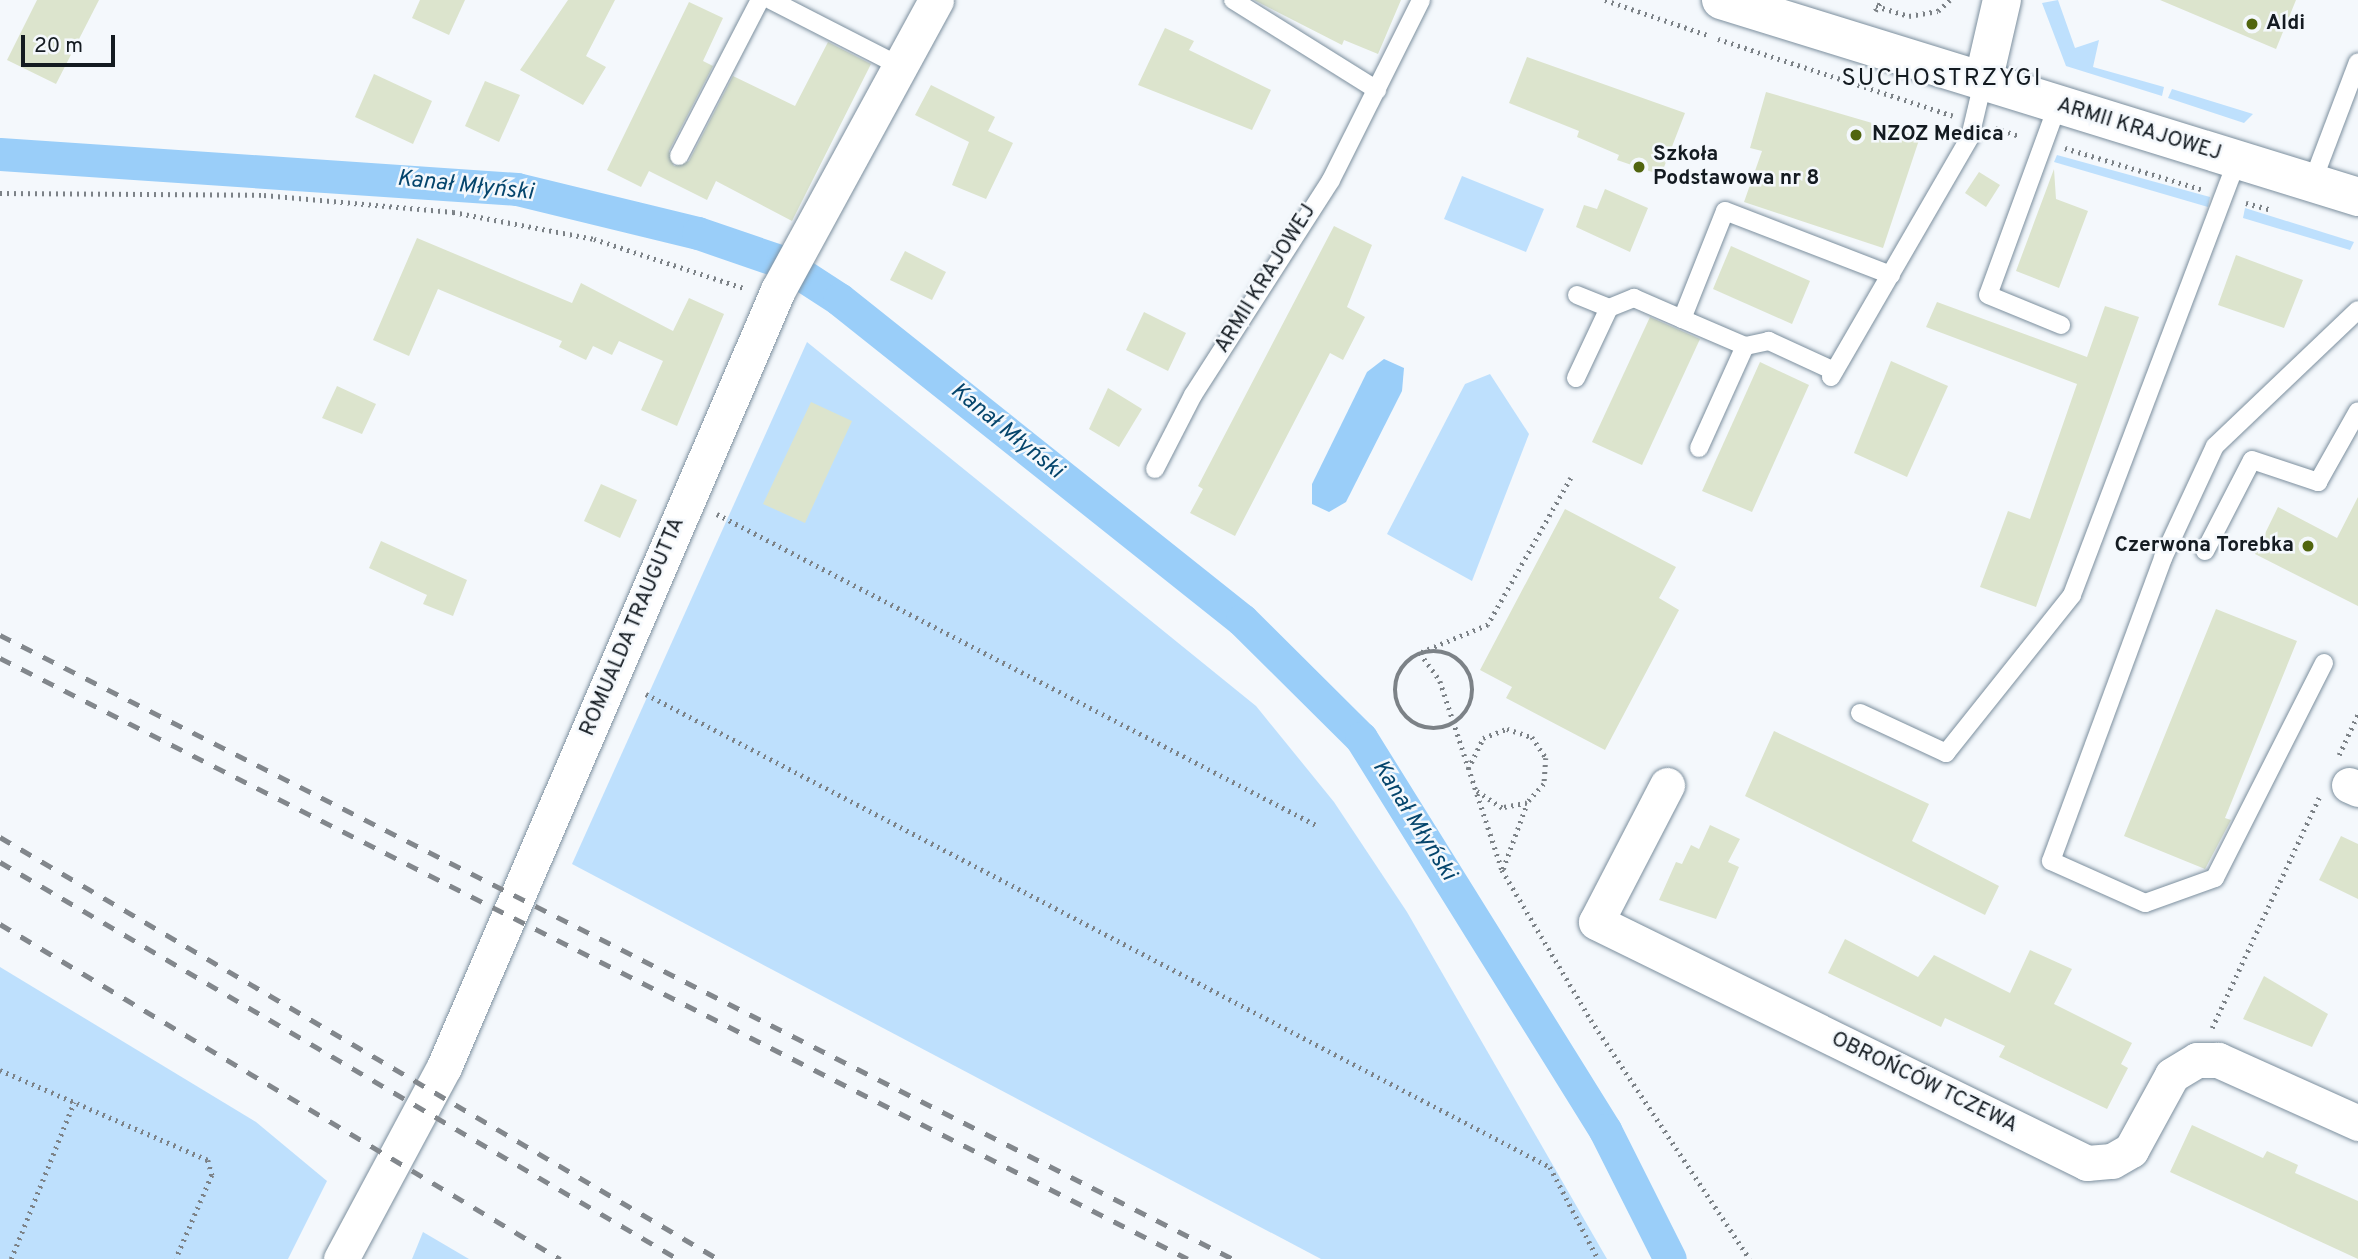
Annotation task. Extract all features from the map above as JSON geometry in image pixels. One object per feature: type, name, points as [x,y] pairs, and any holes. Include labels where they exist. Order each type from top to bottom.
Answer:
[{"type":"street","name":"ROMUALDA TRAUGUTTA","points":[[341,1259],[444,1067],[776,297],[936,0]]},
{"type":"street","name":"ARMII KRAJOWEJ","points":[[1721,0],[2358,197]]},
{"type":"street","points":[[1983,82],[2002,0]]},
{"type":"street","name":"OBROŃCÓW TCZEWA","points":[[1667,785],[1596,922],[2087,1163],[2112,1161],[2131,1150],[2172,1075],[2197,1060]]},
{"type":"street","points":[[2197,1060],[2218,1060],[2358,1123]]},
{"type":"lane","points":[[679,156],[760,0]]},
{"type":"lane","points":[[771,0],[900,66]]},
{"type":"lane","points":[[1233,0],[1377,90]]},
{"type":"lane","name":"ARMII KRAJOWEJ","points":[[1155,469],[1200,383],[1331,180],[1421,0]]},
{"type":"lane","points":[[2312,183],[2358,62]]},
{"type":"lane","points":[[1576,378],[1609,308],[1633,298],[1745,346],[1769,341],[1833,374],[1970,137],[1983,82]]},
{"type":"lane","points":[[2058,104],[1989,295],[2061,326]]},
{"type":"lane","points":[[1860,713],[1946,753],[2072,595],[2237,160]]},
{"type":"lane","points":[[1682,319],[1725,211],[1891,275]]},
{"type":"lane","points":[[1577,295],[1609,308]]},
{"type":"lane","points":[[2324,663],[2216,878],[2145,904],[2051,861],[2163,558],[2215,446],[2358,310]]},
{"type":"lane","points":[[1699,448],[1745,346]]},
{"type":"lane","points":[[2205,551],[2252,460],[2318,482],[2358,411]]},
{"type":"path","points":[[1882,0],[1876,6],[1909,16],[1938,11],[1950,0]]},
{"type":"path","points":[[0,192],[264,195],[453,212],[594,239],[726,278],[776,297]]},
{"type":"path","points":[[1420,653],[1456,658],[1472,678],[1471,704],[1453,724],[1429,729],[1399,707],[1401,670],[1420,653],[1488,625],[1572,478]]},
{"type":"path","points":[[689,499],[1316,825]]},
{"type":"path","points":[[1420,653],[1440,681],[1472,786],[1502,870],[1591,1020],[1750,1259]]},
{"type":"path","points":[[646,694],[1550,1167],[1598,1259]]},
{"type":"path","points":[[2197,1060],[2341,781],[2358,715]]},
{"type":"path","points":[[1468,772],[1474,748],[1494,731],[1532,737],[1547,771],[1527,803],[1502,870]]},
{"type":"path","points":[[1472,786],[1502,808],[1527,803]]},
{"type":"path","points":[[0,1070],[208,1160],[212,1175],[176,1259]]},
{"type":"path","points":[[11,1259],[74,1102]]},
{"type":"shaded area","points":[[2058,0],[2075,48],[2099,40],[2093,67],[2164,87],[2162,96],[2066,66],[2042,3]]},
{"type":"shaded area","points":[[2172,89],[2253,114],[2244,123],[2168,98]]},
{"type":"shaded area","points":[[2057,155],[2210,197],[2208,207],[2054,162]]},
{"type":"shaded area","points":[[1462,176],[1544,209],[1526,252],[1444,219]]},
{"type":"shaded area","points":[[2245,208],[2354,242],[2350,250],[2243,218]]},
{"type":"shaded area","points":[[807,342],[1256,706],[1334,802],[1407,912],[1607,1259],[1321,1259],[572,864]]},
{"type":"shaded area","points":[[1384,359],[1404,368],[1402,391],[1346,502],[1329,512],[1312,504],[1312,484],[1367,372]]},
{"type":"shaded area","points":[[1490,374],[1529,434],[1472,581],[1387,534],[1465,384]]},
{"type":"shaded area","points":[[0,967],[256,1122],[327,1181],[288,1259],[0,1259]]},
{"type":"shaded area","points":[[423,1232],[469,1259],[412,1259]]},
{"type":"building","points":[[37,0],[99,0],[56,84],[7,60]]},
{"type":"building","points":[[420,0],[465,0],[449,35],[412,18]]},
{"type":"building","points":[[568,0],[615,0],[586,56],[606,67],[583,105],[520,70]]},
{"type":"building","points":[[1254,0],[1401,0],[1378,54],[1344,40],[1342,45]]},
{"type":"building","name":"Aldi","points":[[2160,0],[2296,0],[2276,49]]},
{"type":"building","points":[[689,2],[723,18],[703,61],[713,66],[669,151],[674,166],[689,161],[733,76],[795,106],[828,42],[871,64],[792,221],[716,181],[707,200],[649,171],[641,187],[607,170]]},
{"type":"building","points":[[1165,28],[1194,41],[1189,50],[1271,90],[1252,130],[1138,85]]},
{"type":"building","name":"Szkoła Podstawowa nr 8","points":[[1527,57],[1685,113],[1661,175],[1617,160],[1619,155],[1577,137],[1579,131],[1509,103]]},
{"type":"building","points":[[374,74],[432,101],[413,144],[355,117]]},
{"type":"building","points":[[485,81],[520,95],[499,142],[465,126]]},
{"type":"building","points":[[931,85],[995,117],[988,131],[1013,143],[986,199],[952,185],[969,142],[915,115]]},
{"type":"building","points":[[1766,92],[1920,137],[1883,248],[1744,202],[1762,151],[1750,148]]},
{"type":"building","points":[[2054,169],[2056,199],[2088,211],[2059,288],[2016,271]]},
{"type":"building","points":[[1979,172],[2000,185],[1986,207],[1965,193]]},
{"type":"building","points":[[1605,189],[1648,208],[1630,252],[1576,227],[1584,205],[1597,209]]},
{"type":"building","points":[[1334,226],[1372,245],[1347,307],[1365,317],[1343,360],[1330,353],[1235,536],[1190,513],[1203,489],[1198,486]]},
{"type":"building","points":[[417,238],[572,303],[581,283],[673,331],[689,298],[724,314],[677,426],[641,410],[663,361],[619,341],[612,355],[593,346],[586,360],[559,347],[562,341],[438,289],[409,356],[373,340]]},
{"type":"building","points":[[1731,246],[1810,281],[1792,324],[1713,289]]},
{"type":"building","points":[[905,251],[946,272],[932,300],[890,280]]},
{"type":"building","points":[[2236,255],[2303,280],[2284,328],[2218,305]]},
{"type":"building","points":[[1937,302],[2087,357],[2105,306],[2139,317],[2036,607],[1980,587],[2008,511],[2030,519],[2077,384],[1926,327]]},
{"type":"building","points":[[1144,312],[1186,333],[1168,371],[1126,350]]},
{"type":"building","points":[[1650,317],[1700,339],[1642,465],[1592,442]]},
{"type":"building","points":[[1891,361],[1948,386],[1907,477],[1854,453]]},
{"type":"building","points":[[1760,362],[1809,385],[1752,512],[1702,491]]},
{"type":"building","points":[[337,386],[376,404],[362,434],[322,418]]},
{"type":"building","points":[[1108,388],[1142,409],[1119,447],[1089,429]]},
{"type":"building","points":[[811,402],[852,421],[805,523],[763,504]]},
{"type":"building","points":[[601,484],[637,500],[620,538],[584,521]]},
{"type":"building","name":"Czerwona Torebka","points":[[2358,497],[2358,606],[2255,554],[2278,507],[2337,538]]},
{"type":"building","points":[[1565,509],[1676,567],[1659,598],[1679,610],[1605,750],[1506,698],[1512,687],[1480,670]]},
{"type":"building","points":[[381,541],[467,580],[453,616],[423,604],[427,595],[369,568]]},
{"type":"building","points":[[2216,609],[2297,641],[2225,818],[2231,820],[2205,869],[2124,836]]},
{"type":"building","points":[[1774,731],[1929,804],[1912,841],[1999,886],[1985,915],[1745,796]]},
{"type":"building","points":[[1710,825],[1740,839],[1728,862],[1739,867],[1716,919],[1659,900],[1676,862],[1682,864],[1691,845],[1699,849]]},
{"type":"building","points":[[2341,836],[2358,844],[2358,899],[2319,880]]},
{"type":"building","points":[[1845,939],[1918,977],[1934,955],[2010,993],[2030,950],[2072,969],[2054,1004],[2132,1043],[2121,1064],[2128,1068],[2107,1109],[1999,1057],[2005,1046],[1945,1018],[1941,1027],[1828,973]]},
{"type":"building","points":[[2264,976],[2328,1014],[2312,1047],[2243,1019]]},
{"type":"building","points":[[2192,1125],[2263,1158],[2267,1151],[2298,1165],[2295,1173],[2358,1201],[2358,1259],[2170,1172]]},
{"type":"waterway","name":"Kanał Młyński","points":[[0,154],[517,189],[698,233],[782,262],[839,299],[1242,620],[1361,738],[1605,1130],[1670,1259]]},
{"type":"railway","points":[[0,635],[1233,1259]]},
{"type":"railway","points":[[0,658],[1188,1259]]},
{"type":"railway","points":[[0,837],[718,1259]]},
{"type":"railway","points":[[0,862],[678,1259]]},
{"type":"railway","points":[[0,924],[560,1259]]},
{"type":"place","name":"Aldi","points":[[2252,24]]},
{"type":"place","name":"NZOZ Medica","points":[[1856,135]]},
{"type":"place","name":"Szkoła Podstawowa nr 8","points":[[1639,167]]},
{"type":"place","name":"Czerwona Torebka","points":[[2308,546]]},
{"type":"district","name":"SUCHOSTRZYGI","points":[[1942,80]]}]
